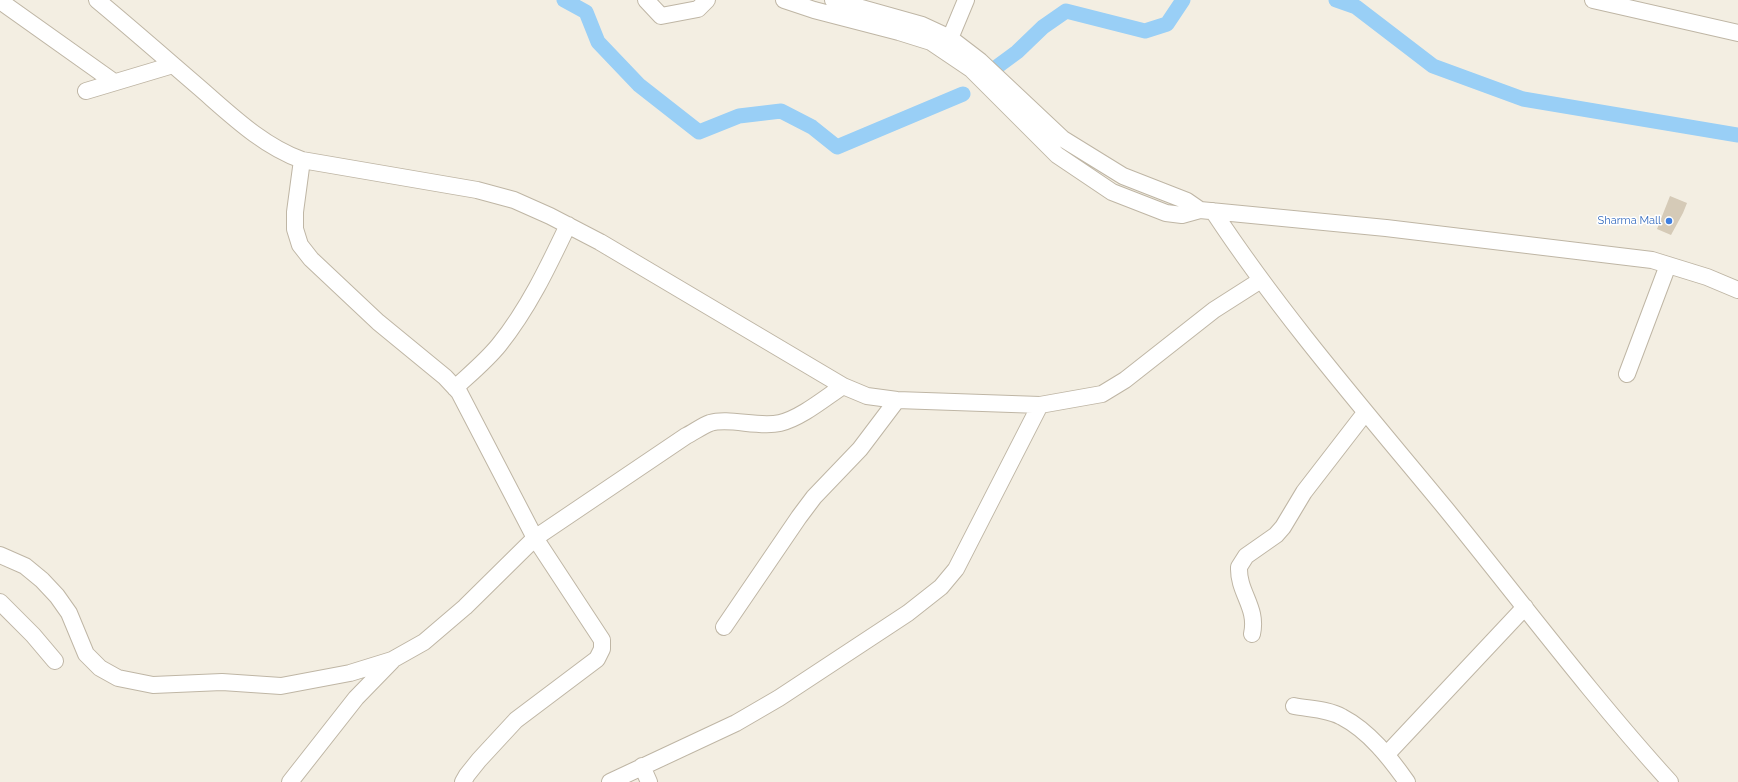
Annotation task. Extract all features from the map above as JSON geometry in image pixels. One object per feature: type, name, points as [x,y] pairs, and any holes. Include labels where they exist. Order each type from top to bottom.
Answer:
[{"type":"street","points":[[97,0],[269,145],[285,154],[302,160],[477,190],[514,200],[568,225],[606,246],[843,386],[867,396],[897,400],[1040,405],[1102,394],[1125,380],[1214,310],[1261,280]]},
{"type":"street","points":[[646,0],[661,16],[698,9],[707,0]]},
{"type":"street","points":[[784,0],[814,10],[947,45]]},
{"type":"street","points":[[833,0],[922,25],[947,45],[980,61],[1063,139],[1123,176],[1206,210],[1394,229],[1652,260],[1707,277],[1738,290]]},
{"type":"street","points":[[947,45],[966,0]]},
{"type":"street","points":[[1593,0],[1738,33]]},
{"type":"street","points":[[0,1],[114,82]]},
{"type":"street","points":[[86,90],[173,65]]},
{"type":"street","points":[[302,160],[295,212],[295,229],[300,245],[311,259],[378,322],[445,377],[459,392],[470,410],[535,538],[602,640],[602,649],[597,659],[516,720],[467,774],[463,782]]},
{"type":"street","points":[[1206,210],[1335,377],[1636,744],[1670,782]]},
{"type":"street","points":[[455,388],[488,357],[510,330],[540,283],[568,225]]},
{"type":"street","points":[[1627,374],[1668,265]]},
{"type":"street","points":[[0,555],[25,566],[42,580],[57,596],[69,613],[86,654],[100,668],[118,678],[152,684],[222,682],[281,686],[350,673],[392,660],[424,642],[465,607],[535,538],[686,436],[711,423],[720,422],[763,425],[780,423],[794,418],[843,386]]},
{"type":"street","points":[[724,627],[814,497],[860,448],[897,400]]},
{"type":"street","points":[[610,782],[736,723],[779,698],[908,613],[941,587],[956,569],[1040,405]]},
{"type":"street","points":[[1252,634],[1254,619],[1240,584],[1239,567],[1246,556],[1276,535],[1283,527],[1304,492],[1365,412]]},
{"type":"street","points":[[0,602],[33,635],[55,661]]},
{"type":"street","points":[[1387,754],[1524,607]]},
{"type":"street","points":[[290,782],[356,698],[392,660]]},
{"type":"street","points":[[1294,706],[1324,711],[1342,717],[1370,738],[1387,754],[1407,782]]},
{"type":"street","points":[[642,766],[649,782]]},
{"type":"building","name":"Sharma Mall","points":[[1670,196],[1687,203],[1671,235],[1657,229]]},
{"type":"waterway","points":[[564,0],[586,12],[598,42],[639,85],[699,132],[739,116],[781,111],[812,127],[837,147],[963,94]]},
{"type":"waterway","points":[[998,66],[1017,52],[1043,27],[1066,11],[1145,31],[1167,24],[1183,0]]},
{"type":"waterway","points":[[1336,0],[1356,7],[1433,66],[1523,99],[1738,135]]},
{"type":"place","name":"Sharma Mall","points":[[1669,221]]}]
